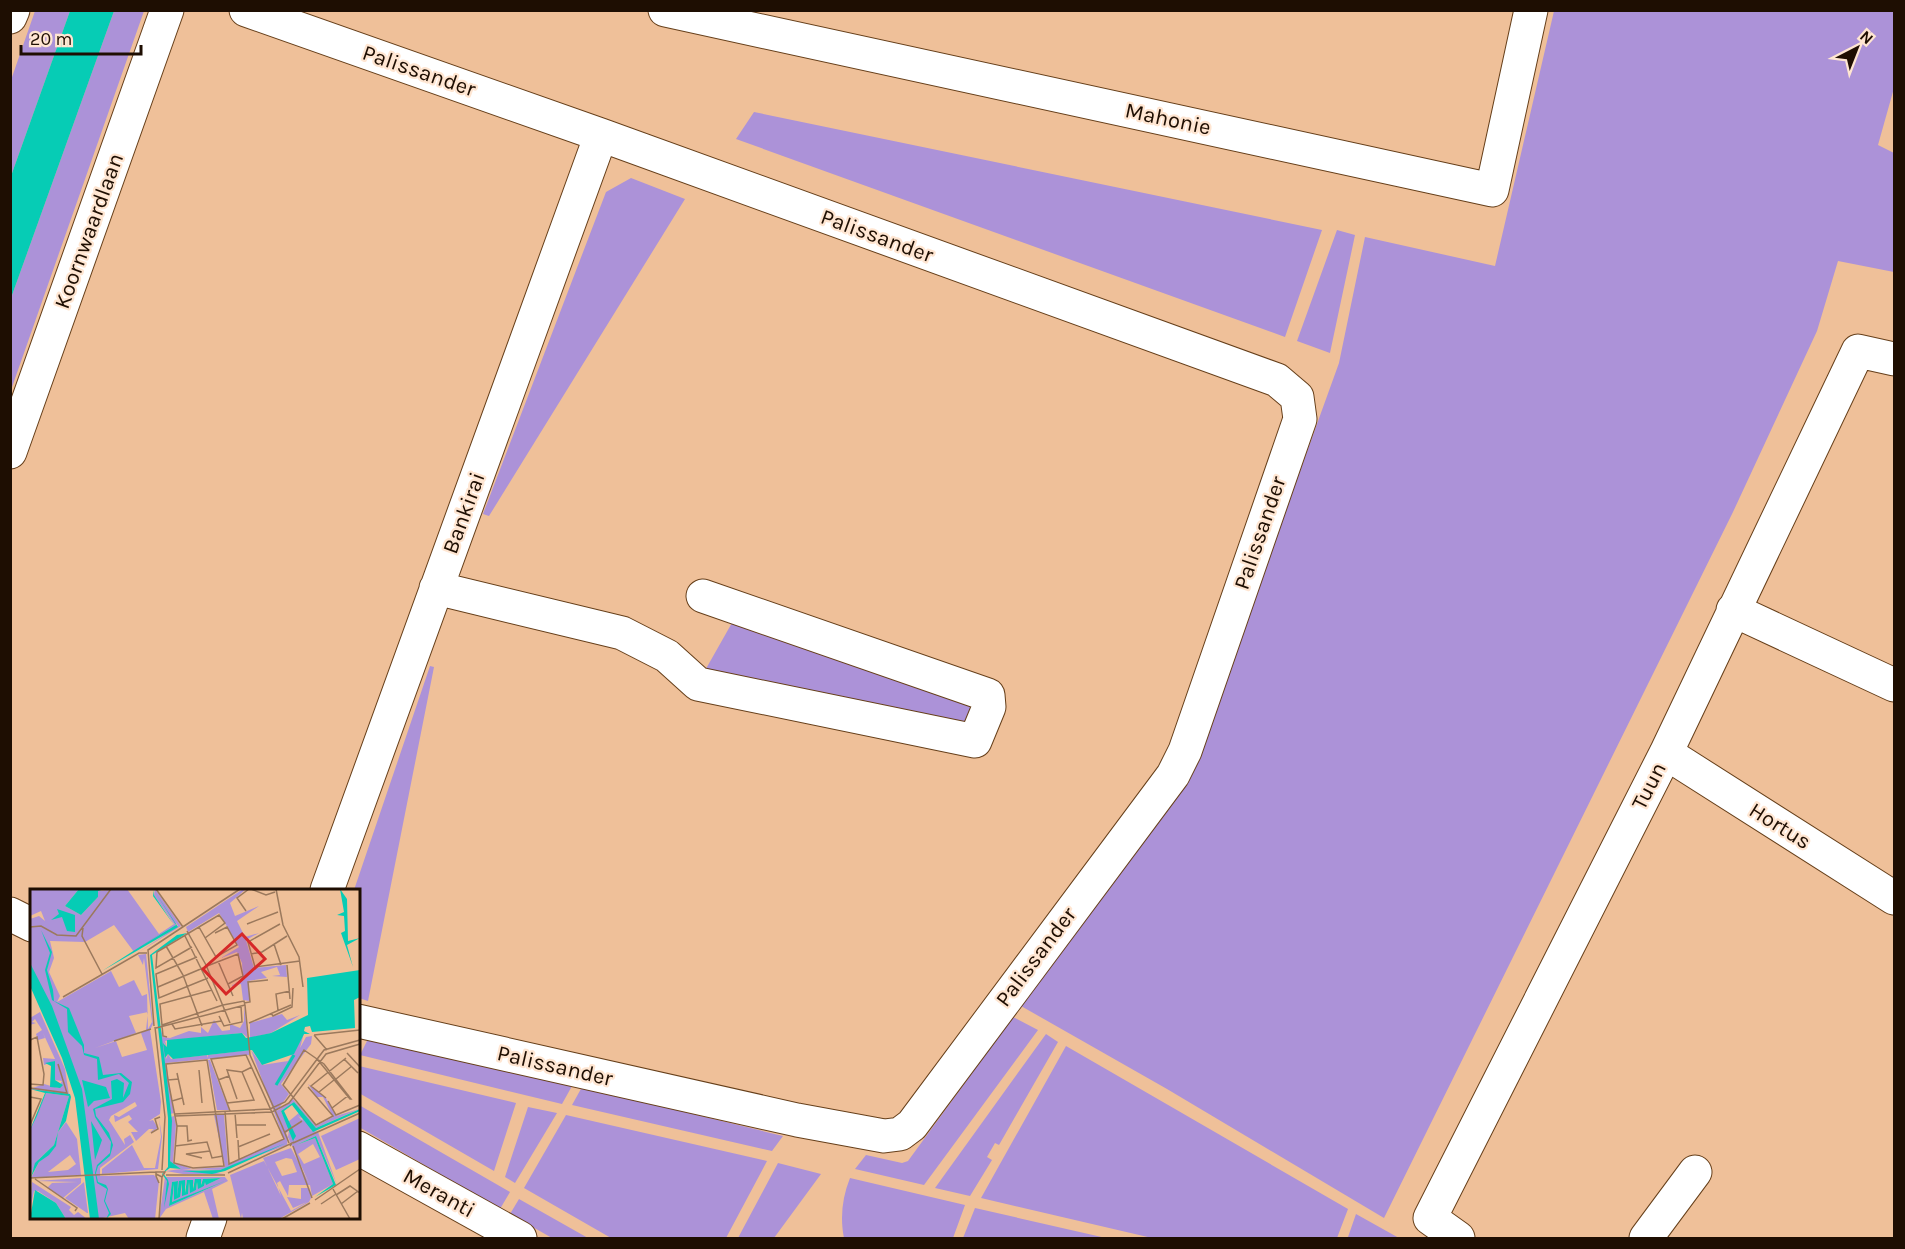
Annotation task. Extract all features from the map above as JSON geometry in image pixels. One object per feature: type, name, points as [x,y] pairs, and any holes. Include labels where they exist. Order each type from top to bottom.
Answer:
[{"type":"street","points":[[10,17],[13,10]]},
{"type":"street","name":"Koornwaardlaan","points":[[10,452],[167,10]]},
{"type":"street","name":"Palissander","points":[[246,10],[601,135],[1277,380],[1297,397],[1300,419],[1185,752],[1173,775],[912,1125],[900,1134],[884,1136],[797,1120],[360,1021]]},
{"type":"street","name":"Mahonie","points":[[665,10],[1492,190],[1531,10]]},
{"type":"street","name":"Bankirai","points":[[328,889],[601,135]]},
{"type":"street","name":"Tuun","points":[[1458,1239],[1430,1218],[1666,753],[1858,351],[1894,359]]},
{"type":"street","points":[[436,588],[622,633],[667,656],[698,684],[975,741],[989,707],[988,695],[703,596]]},
{"type":"street","points":[[1733,610],[1894,685]]},
{"type":"street","name":"Hortus","points":[[1666,753],[1894,898]]},
{"type":"street","points":[[10,914],[30,924]]},
{"type":"street","name":"Meranti","points":[[360,1149],[520,1239]]},
{"type":"street","points":[[1646,1239],[1695,1172]]},
{"type":"street","points":[[203,1239],[210,1219]]},
{"type":"shaded area","points":[[35,11],[70,11],[11,176],[11,80]]},
{"type":"shaded area","points":[[114,11],[144,11],[11,390],[11,298]]},
{"type":"shaded area","points":[[1554,11],[1894,11],[1894,88],[1878,145],[1894,153],[1894,272],[1838,261],[1817,331],[1733,512],[1384,1218],[1167,1089],[1021,1006],[1191,773],[1339,363],[1365,237],[1495,266]]},
{"type":"shaded area","points":[[754,112],[1322,230],[1285,337],[736,139]]},
{"type":"shaded area","points":[[631,178],[685,199],[489,516],[483,514],[606,192]]},
{"type":"shaded area","points":[[1337,230],[1355,235],[1330,353],[1297,341]]},
{"type":"shaded area","points":[[737,614],[982,702],[973,732],[703,674]]},
{"type":"shaded area","points":[[430,666],[434,667],[368,1001],[360,998],[360,889],[354,889]]},
{"type":"shaded area","points":[[1013,1017],[1038,1030],[924,1185],[855,1169],[866,1155],[902,1163],[908,1161]]},
{"type":"shaded area","points":[[1046,1034],[1058,1042],[999,1145],[995,1143],[987,1157],[992,1160],[970,1196],[935,1188]]},
{"type":"shaded area","points":[[369,1037],[572,1086],[562,1104],[360,1055]]},
{"type":"shaded area","points":[[1066,1046],[1348,1209],[1337,1238],[1152,1238],[981,1198]]},
{"type":"shaded area","points":[[360,1066],[516,1103],[494,1171],[360,1094]]},
{"type":"shaded area","points":[[582,1087],[783,1136],[772,1151],[572,1105]]},
{"type":"shaded area","points":[[360,1106],[510,1192],[500,1209],[360,1128]]},
{"type":"shaded area","points":[[528,1107],[557,1113],[515,1183],[505,1177]]},
{"type":"shaded area","points":[[566,1115],[767,1161],[726,1238],[611,1238],[524,1188]]},
{"type":"shaded area","points":[[778,1163],[821,1174],[774,1238],[738,1238]]},
{"type":"shaded area","points":[[850,1178],[965,1205],[953,1238],[844,1238],[842,1208]]},
{"type":"shaded area","points":[[519,1199],[588,1238],[552,1238],[510,1214]]},
{"type":"shaded area","points":[[975,1208],[1106,1238],[963,1238]]},
{"type":"shaded area","points":[[1356,1214],[1399,1238],[1348,1237]]},
{"type":"water","points":[[70,11],[114,11],[11,298],[11,176]]}]
